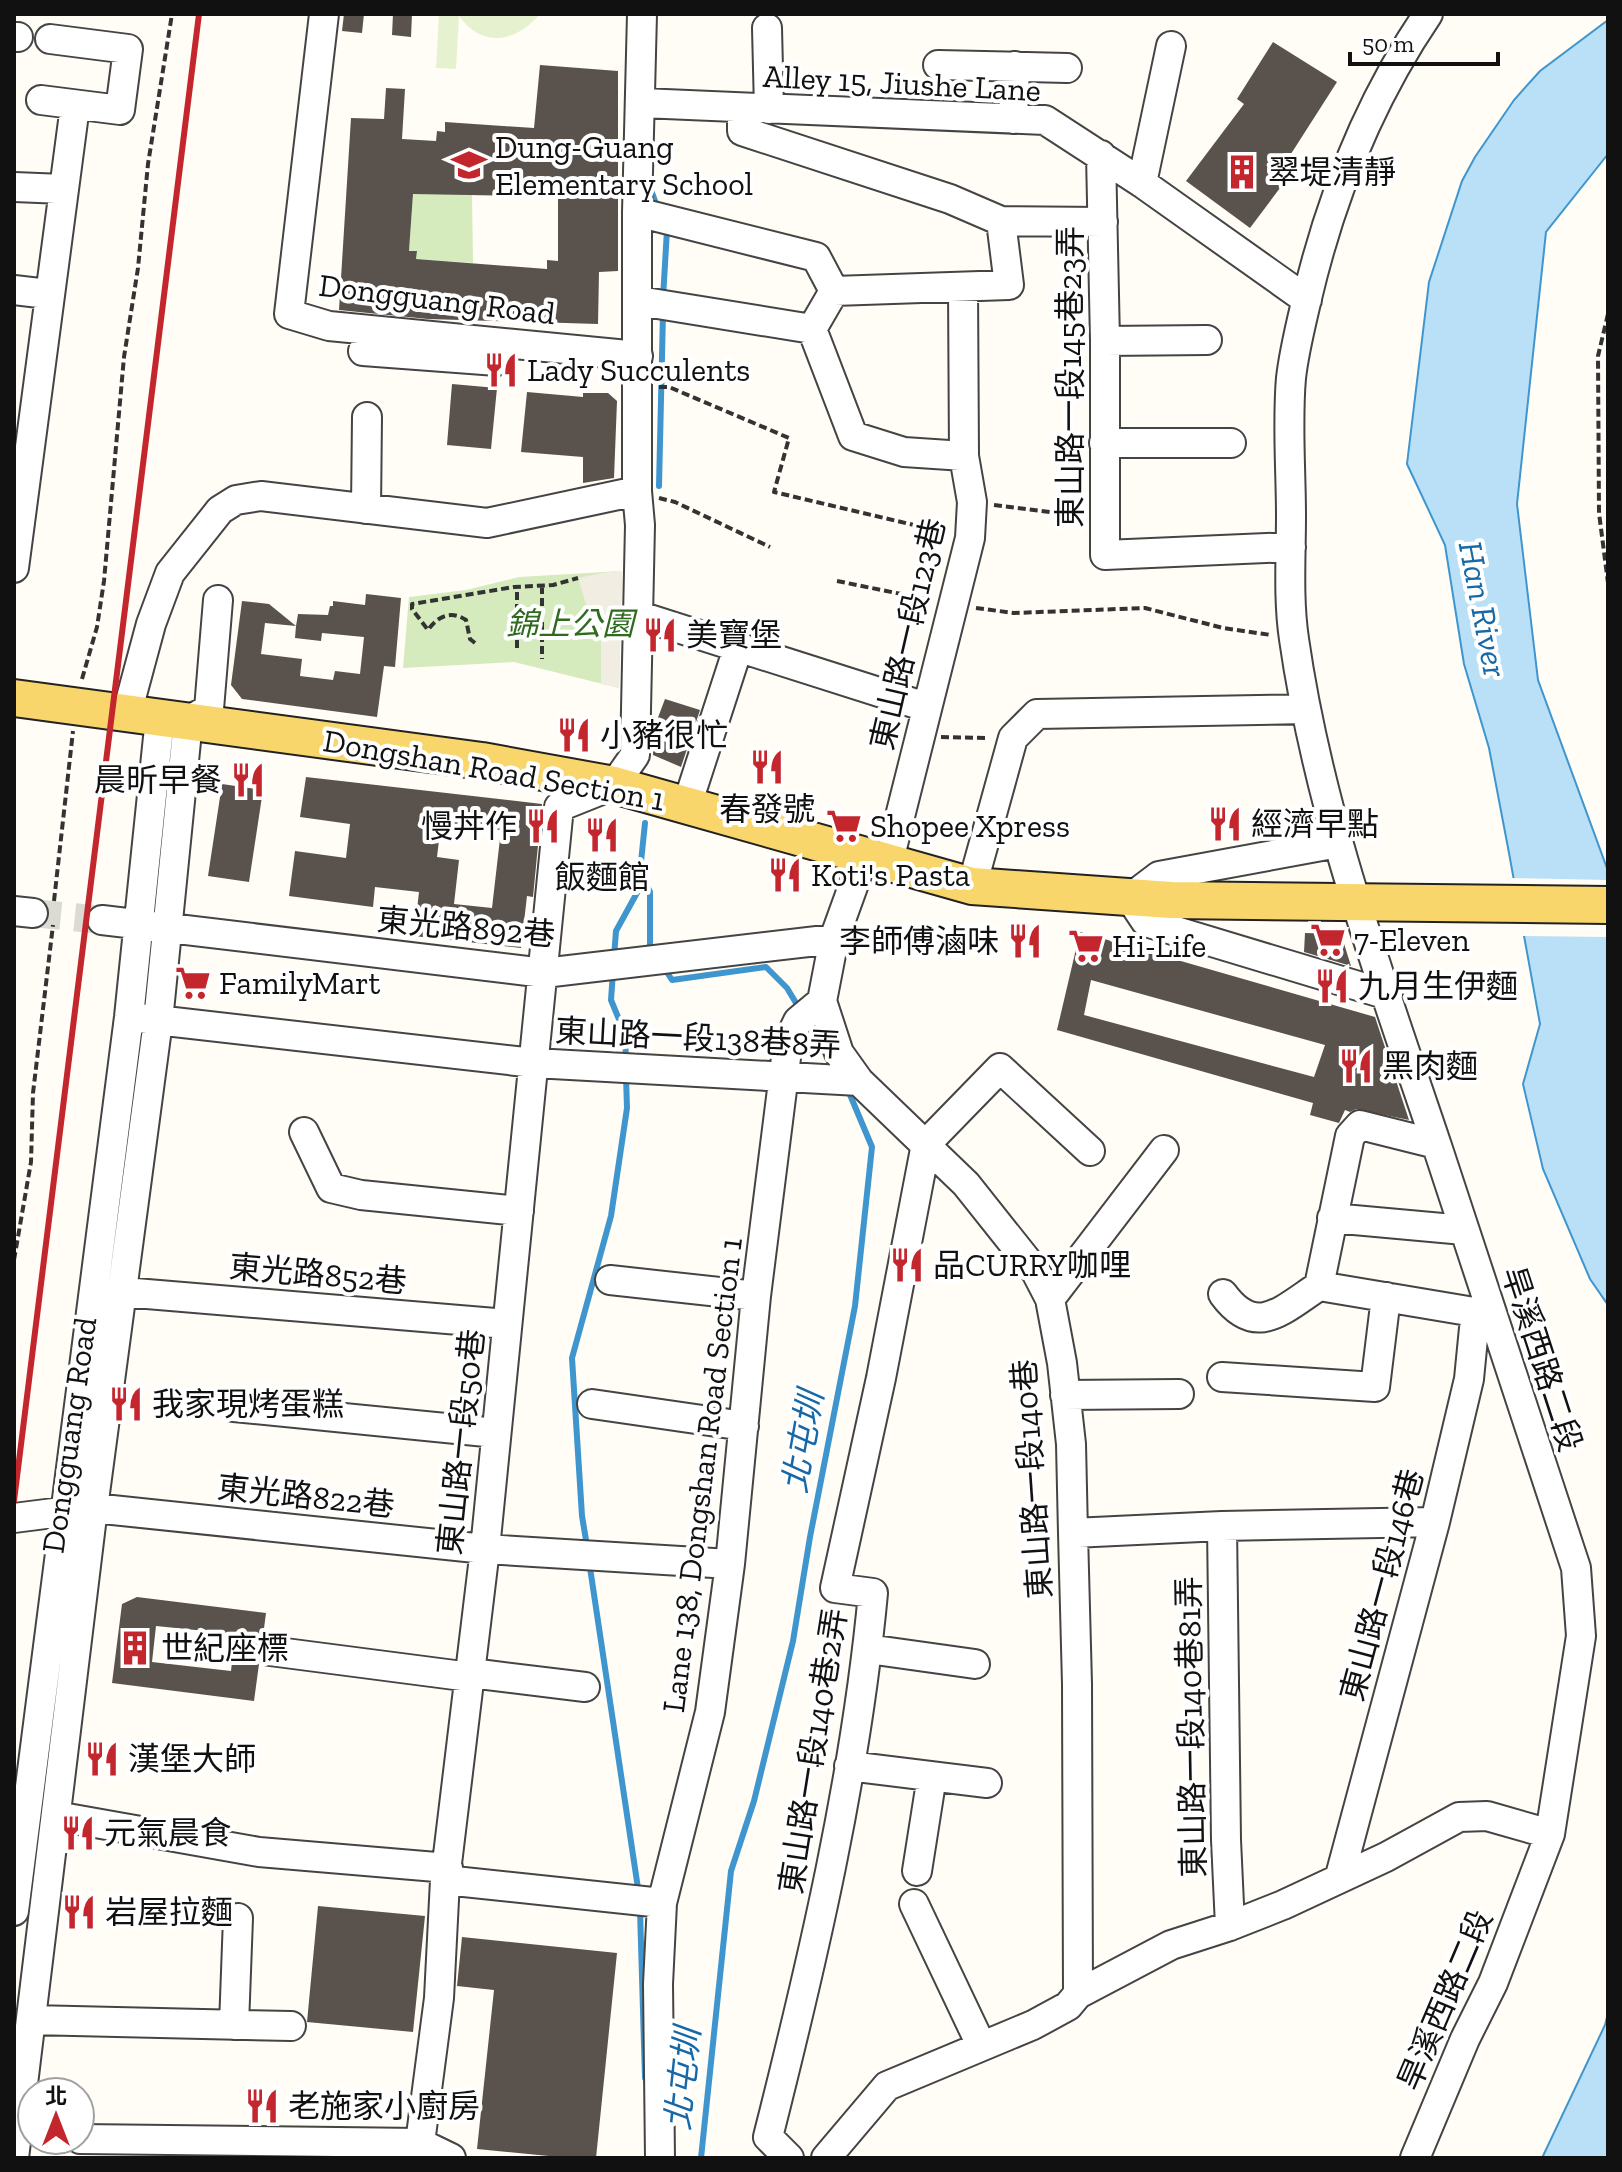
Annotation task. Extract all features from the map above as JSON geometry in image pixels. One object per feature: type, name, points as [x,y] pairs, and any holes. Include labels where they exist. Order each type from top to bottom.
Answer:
[{"type":"main road","name":"Dongshan Road Section 1","points":[[14,698],[482,761],[614,785],[972,886],[1130,898],[1608,905]]},
{"type":"street","name":"Dongguang Road","points":[[324,14],[289,314],[329,326],[638,371]]},
{"type":"street","points":[[614,785],[635,755],[640,616],[637,212],[642,14]]},
{"type":"street","name":"旱溪西路二段","points":[[1415,2158],[1465,2039],[1493,1983],[1550,1834],[1581,1636],[1576,1568],[1410,1073],[1338,843],[1306,709],[1291,613],[1291,379],[1307,300],[1331,209],[1353,152],[1380,92],[1428,14]]},
{"type":"street","points":[[767,28],[755,108],[742,131],[950,199],[1001,221],[1103,222]]},
{"type":"street","points":[[41,100],[120,110],[128,49],[50,39]]},
{"type":"street","points":[[1142,183],[1171,46]]},
{"type":"street","points":[[938,65],[1067,68]]},
{"type":"street","points":[[1013,119],[1015,66]]},
{"type":"street","name":"Alley 15, Jiushe Lane","points":[[642,103],[1045,120],[1142,183],[1307,300]]},
{"type":"street","points":[[14,568],[75,106]]},
{"type":"street","name":"東山路一段145巷23弄","points":[[1101,155],[1105,555],[1291,547]]},
{"type":"street","points":[[14,187],[63,189]]},
{"type":"street","points":[[637,212],[816,257],[834,291]]},
{"type":"street","points":[[834,291],[1009,285],[1001,221]]},
{"type":"street","name":"東山路一段123巷","points":[[876,860],[919,737],[970,538],[972,502],[964,456],[963,287]]},
{"type":"street","points":[[14,290],[48,294]]},
{"type":"street","points":[[812,329],[834,291]]},
{"type":"street","points":[[639,301],[812,329]]},
{"type":"street","points":[[812,329],[853,436],[904,452],[964,456]]},
{"type":"street","points":[[1105,341],[1207,340]]},
{"type":"street","points":[[363,351],[638,371]]},
{"type":"street","points":[[366,509],[367,417]]},
{"type":"street","points":[[1104,443],[1231,443]]},
{"type":"street","points":[[218,600],[209,709],[158,717],[151,624],[170,573],[220,510],[236,500],[261,496],[487,523],[637,491]]},
{"type":"street","points":[[640,616],[926,707]]},
{"type":"street","points":[[687,805],[738,648]]},
{"type":"street","points":[[972,886],[1013,738],[1037,714],[1306,709]]},
{"type":"street","name":"Dongguang Road","points":[[27,2076],[56,1816],[80,1509],[158,717]]},
{"type":"street","name":"Dongguang Road","points":[[14,1911],[80,1509],[123,1292],[158,1021],[169,928],[158,717]]},
{"type":"street","name":"東山路一段50巷","points":[[420,2143],[439,1998],[447,1874],[485,1549],[559,807],[614,785]]},
{"type":"street","points":[[1338,843],[1159,876],[1130,898],[1146,922],[1388,995]]},
{"type":"street","name":"東山路一段140巷","points":[[876,860],[834,939],[822,1001],[839,1053],[859,1081],[966,1184],[1036,1272],[1050,1299],[1062,1363],[1071,1444],[1077,1684],[1078,1994]]},
{"type":"street","name":"東光路892巷","points":[[102,920],[544,973],[834,939]]},
{"type":"street","name":"Lane 138, Dongshan Road Section 1","points":[[660,2158],[658,1984],[646,1900],[710,1712],[730,1564],[756,1296],[788,1042],[798,1021],[822,1001]]},
{"type":"street","name":"東山路一段138巷8弄","points":[[129,1017],[534,1063],[859,1081]]},
{"type":"street","points":[[926,1144],[1000,1068],[1090,1151]]},
{"type":"street","points":[[1319,1286],[1350,1136],[1360,1125],[1436,1144]]},
{"type":"street","points":[[304,1132],[331,1188],[361,1195],[519,1211]]},
{"type":"street","name":"東山路一段140巷2弄","points":[[789,2158],[768,2137],[800,2010],[849,1766],[868,1649],[873,1593],[835,1588],[881,1378],[926,1144]]},
{"type":"street","points":[[1050,1299],[1164,1150]]},
{"type":"street","points":[[1332,1218],[1464,1230]]},
{"type":"street","points":[[610,1280],[756,1296]]},
{"type":"street","points":[[1223,1294],[1236,1312],[1260,1319],[1273,1315],[1319,1286],[1493,1319]]},
{"type":"street","name":"東光路852巷","points":[[123,1292],[507,1324]]},
{"type":"street","points":[[1222,1377],[1375,1387],[1386,1297]]},
{"type":"street","name":"東山路一段146巷","points":[[1340,1876],[1435,1522],[1469,1379],[1474,1328],[1493,1319]]},
{"type":"street","points":[[1065,1395],[1179,1394]]},
{"type":"street","points":[[592,1404],[744,1426]]},
{"type":"street","points":[[234,1407],[496,1433]]},
{"type":"street","name":"東光路822巷","points":[[14,1518],[80,1509],[485,1549],[730,1564]]},
{"type":"street","points":[[1073,1533],[1222,1526],[1435,1522]]},
{"type":"street","name":"東山路一段140巷81弄","points":[[1222,1526],[1230,1926]]},
{"type":"street","points":[[868,1649],[975,1664]]},
{"type":"street","points":[[270,1651],[470,1677],[479,1674],[585,1687]]},
{"type":"street","points":[[849,1766],[987,1783]]},
{"type":"street","points":[[917,1871],[932,1776]]},
{"type":"street","points":[[56,1816],[259,1852],[646,1900]]},
{"type":"street","points":[[826,2158],[887,2086],[1033,2025],[1068,2006],[1078,1994],[1171,1945],[1283,1905],[1386,1857],[1459,1817],[1487,1816],[1550,1834]]},
{"type":"street","points":[[914,1904],[981,2045]]},
{"type":"street","points":[[234,2025],[238,1918]]},
{"type":"street","points":[[31,2020],[291,2026]]},
{"type":"street","points":[[96,2139],[420,2143],[451,2158]]},
{"type":"path","points":[[14,1260],[31,1162],[39,913],[76,706],[97,627],[104,581],[124,357],[138,268],[148,164],[172,14]]},
{"type":"path","points":[[1608,314],[1598,356],[1599,513],[1608,583]]},
{"type":"path","points":[[638,371],[789,438],[774,492],[970,538]]},
{"type":"path","points":[[637,491],[675,502],[770,547]]},
{"type":"path","points":[[972,502],[1058,513]]},
{"type":"path","points":[[475,643],[470,639],[466,620],[459,615],[437,619],[428,630],[412,609],[412,604],[578,578]]},
{"type":"path","points":[[837,581],[954,605],[1014,613],[1145,608],[1223,628],[1294,638]]},
{"type":"path","points":[[542,586],[542,659]]},
{"type":"path","points":[[517,587],[517,648]]},
{"type":"path","points":[[919,737],[1013,738]]},
{"type":"green space","points":[[439,14],[540,14],[521,31],[500,38],[478,34],[459,16],[456,69],[436,68]]},
{"type":"green space","points":[[413,194],[472,194],[473,263],[416,259],[417,252],[409,251]]},
{"type":"green space","name":"錦上公園","points":[[622,571],[619,688],[514,662],[403,668],[409,597],[466,590],[519,577]]},
{"type":"shaded area","points":[[622,571],[619,688],[601,684],[601,604],[590,609],[578,578]]},
{"type":"water","name":"Han River","points":[[1608,20],[1608,154],[1546,232],[1517,504],[1538,680],[1608,871],[1608,1305],[1590,1279],[1543,1169],[1523,1084],[1540,1024],[1489,748],[1464,664],[1445,545],[1407,464],[1429,282],[1462,181],[1514,100],[1540,71]]},
{"type":"water","points":[[1608,2013],[1608,2158],[1542,2158],[1605,2025]]},
{"type":"pier","points":[[1510,878],[1608,880],[1608,937],[1520,936]]},
{"type":"building","points":[[344,14],[364,14],[362,33],[342,31]]},
{"type":"building","points":[[393,14],[412,14],[411,37],[392,35]]},
{"type":"building","points":[[1273,42],[1337,82],[1289,157],[1298,164],[1250,228],[1186,181],[1244,104],[1237,99]]},
{"type":"building","points":[[540,65],[618,71],[618,271],[599,272],[598,324],[428,319],[339,310],[351,118],[384,119],[386,88],[405,89],[402,139],[436,141],[437,131],[445,132],[445,122],[534,128]],"holes":[[[528,181],[558,184],[558,261],[547,260],[547,269],[416,259],[417,251],[409,251],[413,194],[526,196]]]},
{"type":"building","points":[[452,384],[497,388],[491,449],[447,445]]},
{"type":"building","points":[[527,392],[583,397],[583,393],[608,393],[617,401],[614,478],[583,483],[583,457],[521,452]]},
{"type":"building","points":[[366,594],[401,598],[395,667],[384,666],[377,717],[242,699],[231,685],[242,601],[269,604],[296,626],[298,614],[328,615],[333,601],[365,605]],"holes":[[[265,623],[296,626],[295,638],[321,641],[322,633],[364,637],[360,674],[335,671],[333,680],[300,676],[302,659],[261,654]]]},
{"type":"building","points":[[665,699],[700,710],[681,767],[653,755],[654,728]]},
{"type":"building","points":[[306,777],[542,804],[533,897],[527,896],[521,948],[414,936],[419,892],[375,887],[373,907],[289,896],[295,851],[346,858],[350,824],[300,817]],"holes":[[[441,823],[501,830],[492,908],[454,904],[459,860],[437,857]]]},
{"type":"building","points":[[222,784],[263,790],[249,882],[208,876]]},
{"type":"building","points":[[1080,932],[1375,1017],[1409,1120],[1356,1109],[1350,1112],[1345,1110],[1339,1123],[1310,1115],[1313,1103],[1057,1030]],"holes":[[[1091,980],[1325,1045],[1314,1077],[1084,1015]]]},
{"type":"building","points":[[1305,933],[1341,934],[1351,966],[1304,952]]},
{"type":"building","name":"世紀座標","points":[[137,1597],[266,1613],[263,1636],[256,1641],[253,1650],[259,1664],[254,1701],[112,1683],[122,1604]],"holes":[[[156,1626],[235,1634],[231,1671],[152,1662]]]},
{"type":"building","points":[[318,1906],[425,1916],[413,2032],[307,2022]]},
{"type":"building","points":[[462,1937],[617,1953],[596,2158],[477,2149],[494,1990],[457,1986]]},
{"type":"waterway","points":[[651,190],[658,209]]},
{"type":"waterway","points":[[663,298],[667,230]]},
{"type":"waterway","points":[[659,486],[663,313]]},
{"type":"waterway","name":"北屯圳","points":[[614,957],[616,931],[638,891],[645,823]]},
{"type":"waterway","name":"北屯圳","points":[[640,873],[650,892],[650,947],[654,953]]},
{"type":"waterway","name":"北屯圳","points":[[663,966],[672,980],[766,967],[787,988],[799,1008]]},
{"type":"waterway","name":"北屯圳","points":[[613,972],[611,1000],[625,1034],[626,1062]]},
{"type":"waterway","name":"北屯圳","points":[[809,1025],[825,1053]]},
{"type":"waterway","name":"北屯圳","points":[[587,1546],[582,1516],[572,1358],[611,1216],[627,1108],[626,1077]]},
{"type":"waterway","name":"北屯圳","points":[[701,2158],[731,1871],[754,1801],[793,1641],[855,1306],[872,1147],[848,1090]]},
{"type":"waterway","name":"北屯圳","points":[[589,1561],[639,1895]]},
{"type":"waterway","name":"北屯圳","points":[[640,1910],[645,2078]]},
{"type":"tunnel","points":[[33,913],[102,920]]},
{"type":"railway","points":[[14,1501],[199,14]]},
{"type":"place","name":"Dung-Guang Elementary School","points":[[469,165]]},
{"type":"place","name":"翠堤清靜","points":[[1242,172]]},
{"type":"place","name":"Lady Succulents","points":[[501,370]]},
{"type":"place","name":"美寶堡","points":[[660,635]]},
{"type":"place","name":"小豬很忙","points":[[574,735]]},
{"type":"place","name":"春發號","points":[[767,767]]},
{"type":"place","name":"晨昕早餐","points":[[248,780]]},
{"type":"place","name":"經濟早點","points":[[1225,824]]},
{"type":"place","name":"慢丼作","points":[[543,826]]},
{"type":"place","name":"Shopee Xpress","points":[[844,826]]},
{"type":"place","name":"飯麵館","points":[[602,835]]},
{"type":"place","name":"Koti's Pasta","points":[[785,875]]},
{"type":"place","name":"7-Eleven","points":[[1328,940]]},
{"type":"place","name":"李師傅滷味","points":[[1025,941]]},
{"type":"place","name":"Hi-Life","points":[[1086,946]]},
{"type":"place","name":"FamilyMart","points":[[193,983]]},
{"type":"place","name":"九月生伊麵","points":[[1332,986]]},
{"type":"place","name":"黑肉麵","points":[[1356,1066]]},
{"type":"place","name":"品CURRY咖哩","points":[[907,1265]]},
{"type":"place","name":"我家現烤蛋糕","points":[[126,1404]]},
{"type":"place","name":"世紀座標","points":[[135,1648]]},
{"type":"place","name":"漢堡大師","points":[[102,1759]]},
{"type":"place","name":"元氣晨食","points":[[78,1833]]},
{"type":"place","name":"岩屋拉麵","points":[[79,1912]]},
{"type":"place","name":"老施家小廚房","points":[[262,2106]]}]
